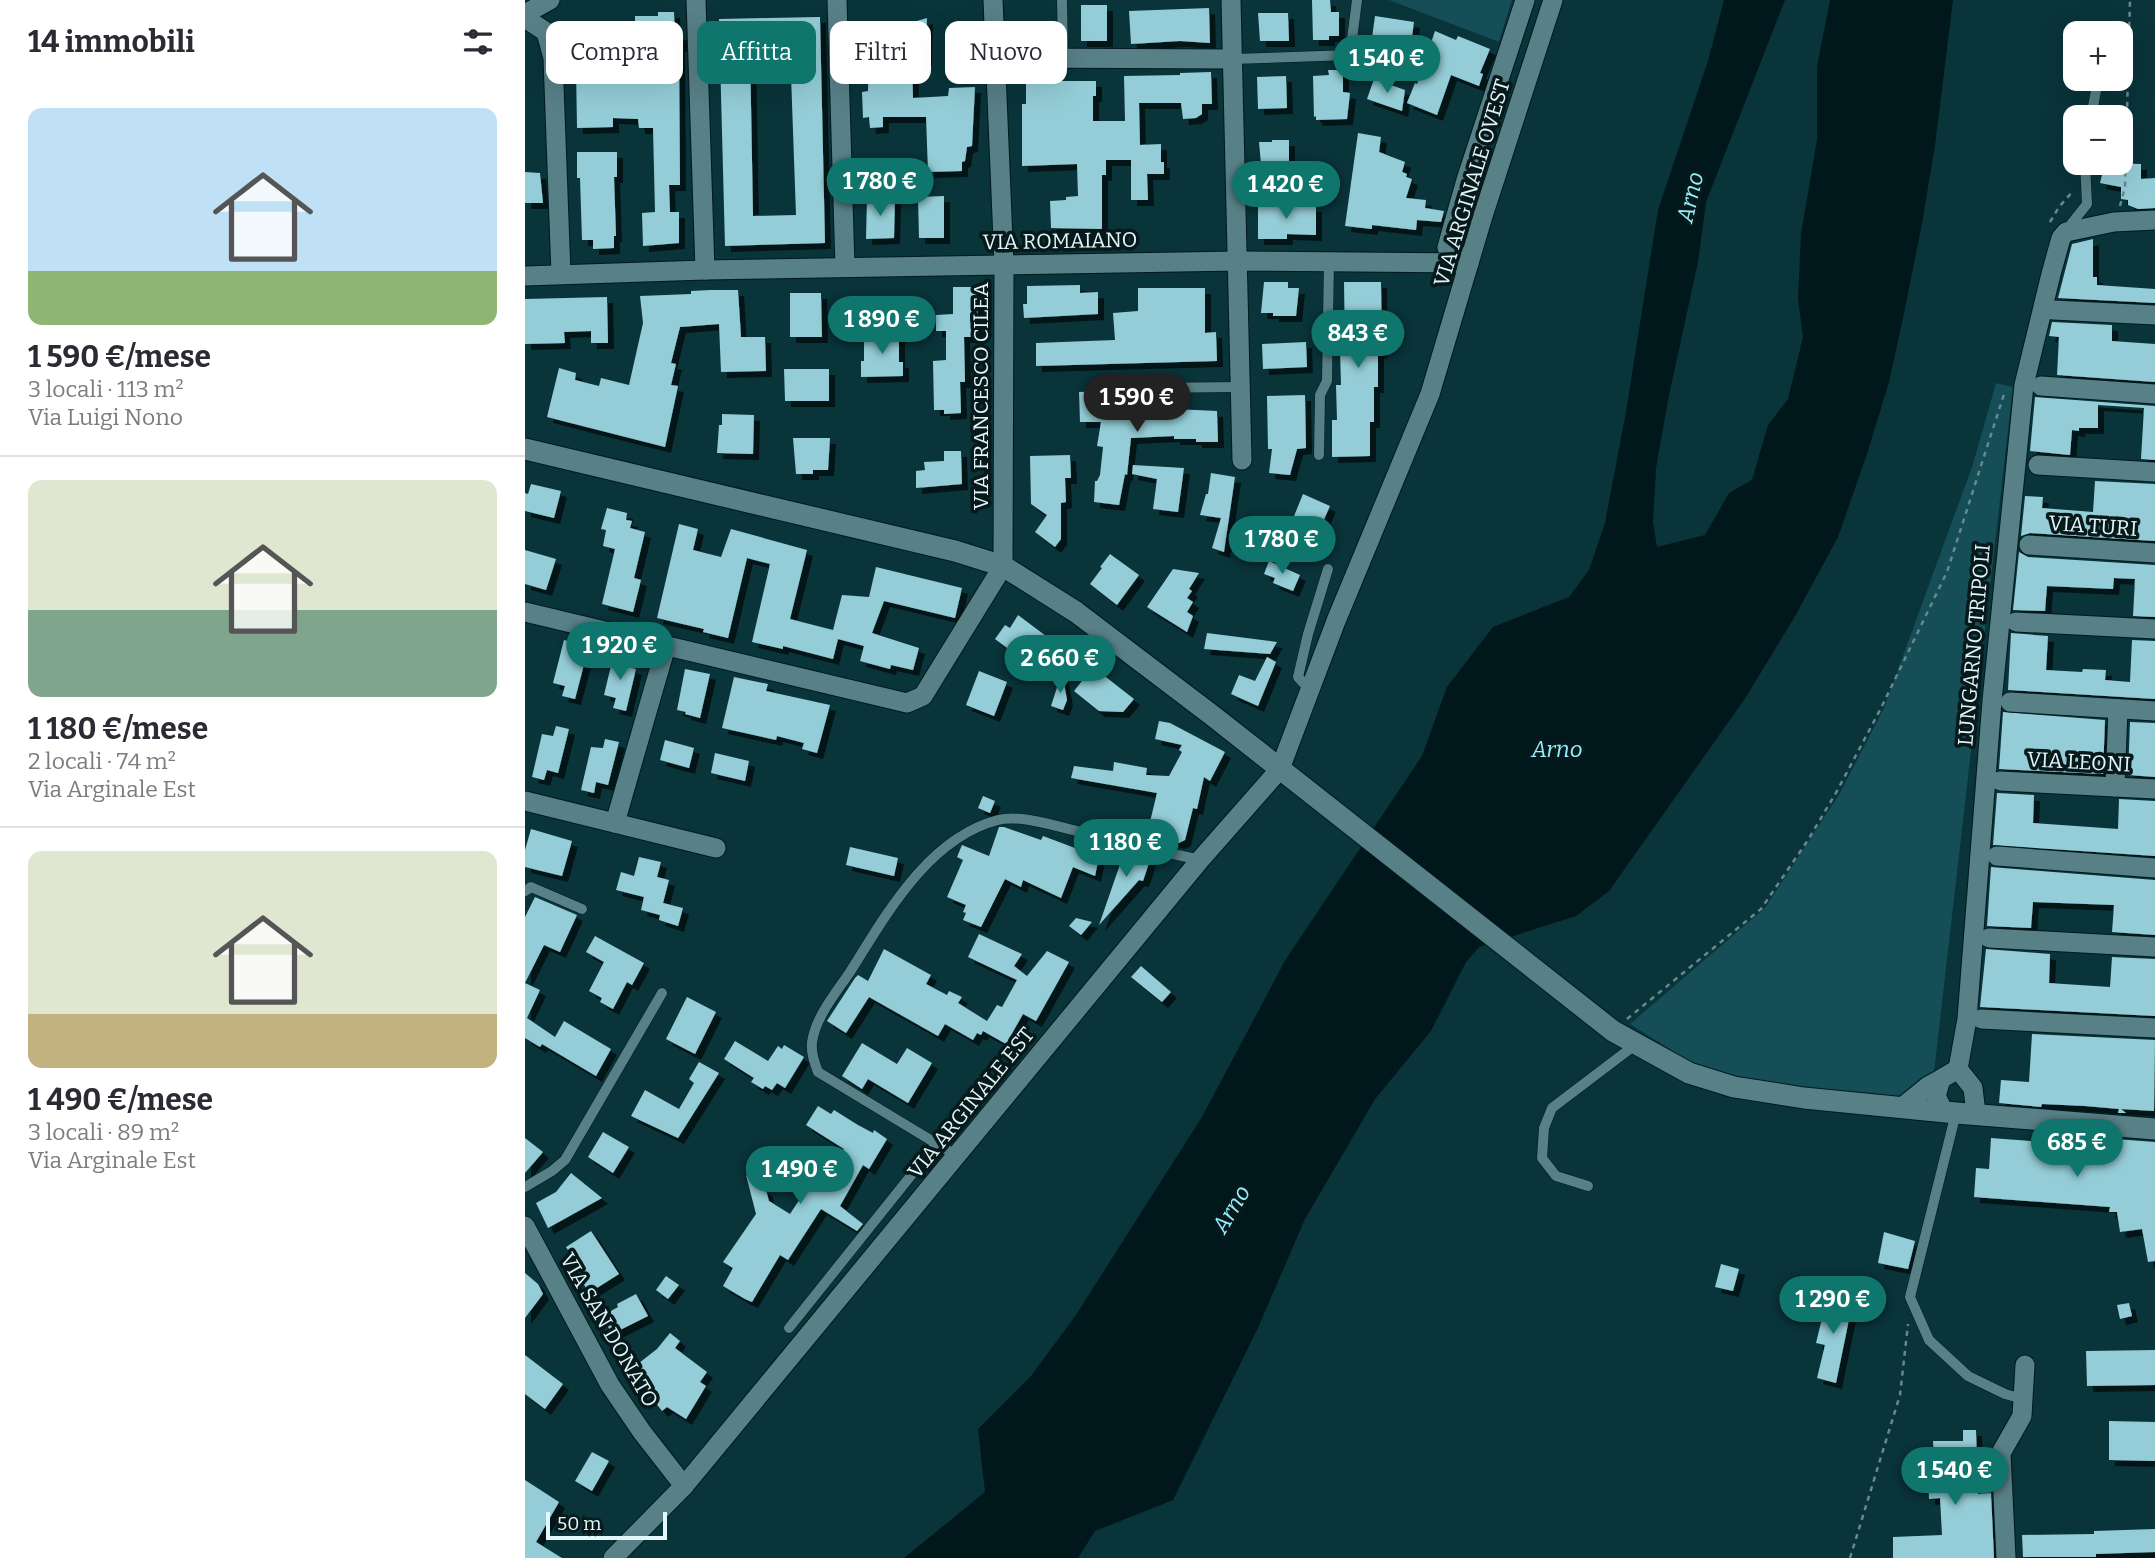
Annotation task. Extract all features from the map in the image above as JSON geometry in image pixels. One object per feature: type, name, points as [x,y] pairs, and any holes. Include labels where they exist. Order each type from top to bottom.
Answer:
[{"type":"main road","points":[[525,449],[955,551],[1003,566],[1076,612],[1613,1031],[1689,1073],[1717,1083],[1778,1094],[1901,1108],[2155,1129]]},
{"type":"street","points":[[550,0],[525,16],[546,32],[553,58],[561,274]]},
{"type":"street","points":[[696,0],[705,270]]},
{"type":"street","points":[[837,0],[845,267]]},
{"type":"street","name":"VIA FRANCESCO CILEA","points":[[992,21],[993,0]]},
{"type":"street","points":[[1231,0],[1242,460]]},
{"type":"street","points":[[1469,263],[1447,247],[1525,0]]},
{"type":"street","name":"VIA ARGINALE OVEST","points":[[1280,769],[1430,394],[1552,0]]},
{"type":"street","points":[[1067,58],[1232,59]]},
{"type":"street","name":"VIA FRANCESCO CILEA","points":[[992,84],[1004,265],[1003,566]]},
{"type":"street","points":[[2057,228],[2155,220]]},
{"type":"street","name":"LUNGARNO TRIPOLI","points":[[1958,1113],[1936,1096],[1949,1074],[1967,1019],[2001,701],[2024,385],[2061,238],[2057,228]]},
{"type":"street","name":"VIA ROMAIANO","points":[[525,276],[845,267],[1238,261],[1469,263]]},
{"type":"street","points":[[2053,310],[2155,316]]},
{"type":"street","points":[[2041,386],[2155,394]]},
{"type":"street","points":[[2038,465],[2155,472]]},
{"type":"street","name":"VIA TURI","points":[[2029,545],[2155,553]]},
{"type":"street","points":[[525,612],[907,703],[923,696],[1003,566]]},
{"type":"street","points":[[2016,622],[2155,629]]},
{"type":"street","points":[[615,824],[666,646]]},
{"type":"street","points":[[2001,701],[2155,711]]},
{"type":"street","points":[[2115,787],[2118,709]]},
{"type":"street","name":"VIA ARGINALE EST","points":[[613,1558],[684,1486],[1200,860],[1280,769]]},
{"type":"street","name":"VIA LEONI","points":[[2000,781],[2155,789]]},
{"type":"street","points":[[525,801],[716,848]]},
{"type":"street","points":[[1997,856],[2155,868]]},
{"type":"street","points":[[1989,938],[2155,947]]},
{"type":"street","points":[[1981,1019],[2155,1028]]},
{"type":"street","points":[[1901,1108],[1928,1086],[1949,1074],[1973,1088],[1958,1113]]},
{"type":"street","name":"VIA SAN DONATO","points":[[525,1226],[610,1385],[684,1486]]},
{"type":"street","points":[[2006,1558],[2001,1453],[2022,1416],[2025,1365]]},
{"type":"lane","points":[[1062,0],[1062,21]]},
{"type":"lane","points":[[1232,59],[1350,55],[1357,0]]},
{"type":"lane","points":[[2057,228],[2087,204],[2085,178]]},
{"type":"lane","points":[[1319,455],[1319,395],[1327,381],[1329,261]]},
{"type":"lane","points":[[1141,388],[1241,387]]},
{"type":"lane","points":[[1310,690],[1298,677],[1328,569]]},
{"type":"lane","points":[[957,1156],[818,1072],[811,1056],[812,1039],[823,1014],[900,893],[939,853],[963,834],[999,819],[1019,819],[1054,826],[1200,860]]},
{"type":"lane","points":[[525,891],[531,887],[582,909]]},
{"type":"lane","points":[[525,1187],[565,1160],[662,993]]},
{"type":"lane","points":[[1588,1186],[1556,1176],[1542,1158],[1544,1128],[1552,1108],[1635,1044]]},
{"type":"lane","points":[[1958,1113],[1910,1297],[1929,1340],[1968,1376],[2005,1394],[2023,1399]]},
{"type":"lane","points":[[789,1328],[937,1143]]},
{"type":"path","points":[[2123,194],[2130,0]]},
{"type":"path","points":[[2057,228],[2059,207],[2085,178]]},
{"type":"path","points":[[1613,1031],[1761,909],[1808,840],[1880,710],[1947,572],[2004,392]]},
{"type":"path","points":[[1850,1558],[1900,1395],[1910,1297]]},
{"type":"shaded area","points":[[1389,0],[1512,0],[1499,42]]},
{"type":"shaded area","points":[[1996,383],[2013,387],[1934,1072],[1898,1106],[1714,1077],[1630,1024],[1765,908],[1840,793],[1884,708],[1973,464]]},
{"type":"water","name":"Arno","points":[[1724,0],[1785,0],[1706,202],[1698,262],[1656,468],[1653,522],[1657,547],[1705,535],[1729,493],[1752,480],[1768,425],[1788,399],[1803,337],[1798,299],[1801,234],[1817,140],[1817,67],[1830,0],[1953,0],[1935,145],[1904,313],[1889,382],[1838,537],[1794,618],[1744,700],[1609,891],[1576,916],[1479,947],[1466,962],[1431,1031],[1375,1099],[1305,1219],[1257,1330],[1173,1500],[1095,1531],[1078,1558],[904,1558],[985,1492],[978,1429],[1031,1376],[1076,1315],[1202,1117],[1286,959],[1422,756],[1447,687],[1493,627],[1569,597],[1589,570],[1605,523],[1626,412],[1658,210],[1708,61]]},
{"type":"building","points":[[1312,0],[1330,0],[1331,12],[1339,12],[1339,36],[1329,36],[1329,40],[1313,40]]},
{"type":"building","points":[[1081,5],[1107,5],[1107,41],[1081,41]]},
{"type":"building","points":[[1209,8],[1210,43],[1180,41],[1131,44],[1129,11]]},
{"type":"building","points":[[658,12],[674,12],[674,21],[635,21],[635,16],[658,16]]},
{"type":"building","points":[[1258,13],[1288,13],[1289,41],[1260,41]]},
{"type":"building","points":[[1375,16],[1414,22],[1410,51],[1371,45]]},
{"type":"building","points":[[820,17],[825,243],[725,246],[721,84],[751,84],[753,216],[796,215],[791,84],[816,84],[816,21],[719,21]]},
{"type":"building","points":[[1435,31],[1456,40],[1458,36],[1490,49],[1480,73],[1483,74],[1479,86],[1451,75],[1437,115],[1407,103],[1415,83],[1417,84]]},
{"type":"building","points":[[1328,70],[1343,70],[1343,92],[1350,93],[1347,119],[1316,120],[1316,116],[1314,117],[1313,76],[1329,75]]},
{"type":"building","points":[[1211,72],[1212,104],[1202,104],[1202,114],[1196,118],[1183,119],[1181,103],[1139,103],[1140,145],[1161,144],[1161,162],[1164,162],[1164,174],[1147,174],[1148,200],[1131,200],[1131,160],[1106,160],[1106,175],[1102,175],[1102,229],[1051,228],[1050,201],[1078,196],[1077,164],[1022,166],[1022,104],[1026,104],[1026,84],[1096,81],[1093,121],[1125,121],[1124,76]]},
{"type":"building","points":[[1286,76],[1287,108],[1258,109],[1257,77]]},
{"type":"building","points":[[1374,79],[1405,90],[1402,111],[1367,99]]},
{"type":"building","points":[[576,84],[679,84],[680,185],[669,185],[670,212],[679,212],[679,243],[643,246],[642,213],[655,212],[653,128],[639,128],[638,119],[613,118],[613,127],[577,128]]},
{"type":"building","points":[[868,84],[913,84],[913,98],[948,96],[949,88],[975,87],[972,146],[967,147],[962,171],[928,172],[926,117],[883,117],[883,127],[870,128],[869,117],[863,118],[862,92],[868,91]]},
{"type":"building","points":[[1358,133],[1381,137],[1379,152],[1405,162],[1402,172],[1412,179],[1406,198],[1426,200],[1425,208],[1444,211],[1441,222],[1417,220],[1416,230],[1372,225],[1372,229],[1345,226]]},
{"type":"building","points":[[1289,140],[1289,175],[1262,175],[1259,142]]},
{"type":"building","points":[[577,152],[617,152],[617,177],[614,177],[614,248],[593,249],[593,240],[582,240]]},
{"type":"building","points":[[2133,164],[2141,164],[2141,179],[2155,178],[2155,208],[2138,209],[2128,205],[2128,200],[2121,199],[2121,187],[2100,183],[2102,175],[2133,175]]},
{"type":"building","points":[[525,172],[540,173],[543,203],[525,203]]},
{"type":"building","points":[[944,196],[944,238],[919,238],[918,197]]},
{"type":"building","points":[[867,197],[895,197],[894,238],[866,239]]},
{"type":"building","points":[[1258,205],[1316,206],[1316,235],[1287,234],[1287,239],[1258,239]]},
{"type":"building","points":[[2093,239],[2093,277],[2097,277],[2097,285],[2155,289],[2155,303],[2058,298],[2072,244]]},
{"type":"building","points":[[1264,282],[1288,282],[1288,288],[1299,288],[1296,316],[1261,313]]},
{"type":"building","points":[[1344,282],[1381,282],[1382,352],[1378,353],[1378,387],[1374,387],[1370,456],[1332,457],[1332,420],[1337,420],[1336,385],[1341,385],[1340,350],[1345,350]]},
{"type":"building","points":[[1080,285],[1080,293],[1098,292],[1098,314],[1024,318],[1023,304],[1027,304],[1027,286]]},
{"type":"building","points":[[953,287],[977,287],[978,337],[964,337],[965,382],[960,382],[961,413],[944,414],[944,410],[934,410],[933,361],[946,360],[946,331],[936,331],[936,315],[953,314]]},
{"type":"building","points":[[1138,288],[1205,288],[1205,333],[1216,332],[1217,361],[1036,366],[1036,343],[1115,340],[1113,313],[1138,311]]},
{"type":"building","points":[[738,290],[741,337],[765,337],[766,371],[721,372],[719,324],[680,327],[671,363],[676,364],[671,385],[678,386],[665,447],[547,417],[559,368],[576,373],[575,380],[599,386],[601,378],[629,385],[643,323],[640,296],[691,294],[691,291]]},
{"type":"building","points":[[790,293],[821,293],[822,337],[790,337]]},
{"type":"building","points":[[607,297],[608,343],[591,343],[591,331],[564,332],[565,343],[525,344],[525,299]]},
{"type":"building","points":[[2052,322],[2112,325],[2112,341],[2155,344],[2155,382],[2057,375],[2059,337],[2049,336]]},
{"type":"building","points":[[864,333],[899,333],[899,362],[903,362],[903,376],[861,377]]},
{"type":"building","points":[[1306,342],[1307,367],[1263,369],[1262,344]]},
{"type":"building","points":[[784,369],[829,369],[829,401],[785,401]]},
{"type":"building","points":[[1109,391],[1109,403],[1152,402],[1152,406],[1174,405],[1174,409],[1217,411],[1218,442],[1174,439],[1174,436],[1131,438],[1127,475],[1125,474],[1119,505],[1094,502],[1095,481],[1100,475],[1103,447],[1097,446],[1101,422],[1080,422],[1079,392]]},
{"type":"building","points":[[1305,395],[1306,448],[1297,449],[1290,475],[1269,473],[1272,449],[1268,449],[1267,396]]},
{"type":"building","points":[[2035,397],[2155,406],[2155,460],[2141,459],[2144,408],[2098,405],[2098,428],[2072,430],[2070,455],[2030,451]]},
{"type":"building","points":[[722,414],[754,415],[753,454],[717,453]]},
{"type":"building","points":[[793,438],[830,438],[828,470],[813,470],[813,474],[796,474]]},
{"type":"building","points":[[944,451],[961,451],[962,484],[916,488],[916,471],[925,470],[924,462],[944,461]]},
{"type":"building","points":[[1070,455],[1071,478],[1065,478],[1066,502],[1061,503],[1061,539],[1055,547],[1035,532],[1047,515],[1031,504],[1030,456]]},
{"type":"building","points":[[1133,465],[1184,468],[1178,512],[1153,509],[1157,479],[1132,474]]},
{"type":"building","points":[[1211,473],[1235,477],[1224,552],[1212,548],[1221,518],[1200,515],[1208,494]]},
{"type":"building","points":[[2095,481],[2155,484],[2155,541],[2030,533],[2021,536],[2025,496],[2043,497],[2042,508],[2093,512]]},
{"type":"building","points":[[531,484],[561,491],[554,518],[525,511],[525,493],[528,494]]},
{"type":"building","points":[[1303,494],[1330,506],[1318,533],[1292,521]]},
{"type":"building","points":[[607,508],[627,513],[626,520],[632,521],[630,528],[645,532],[634,578],[641,580],[633,612],[602,604],[615,549],[603,546],[606,530],[601,529]]},
{"type":"building","points":[[1265,516],[1288,527],[1278,548],[1254,542]]},
{"type":"building","points":[[679,524],[698,529],[693,550],[721,557],[731,529],[807,550],[790,619],[833,630],[842,595],[869,597],[876,567],[962,588],[955,618],[884,601],[872,633],[919,648],[913,670],[891,665],[890,669],[860,661],[864,646],[838,639],[833,659],[783,646],[783,649],[752,642],[770,564],[747,558],[728,638],[703,632],[704,629],[657,618]]},
{"type":"building","points":[[525,550],[556,559],[546,590],[525,584]]},
{"type":"building","points":[[2019,552],[2028,557],[2155,565],[2155,617],[2133,616],[2135,579],[2114,578],[2113,589],[2047,586],[2045,611],[2013,610]]},
{"type":"building","points":[[1110,554],[1139,575],[1117,605],[1090,584]]},
{"type":"building","points":[[1269,561],[1300,575],[1293,591],[1273,583],[1275,578],[1264,574]]},
{"type":"building","points":[[1173,569],[1199,573],[1187,598],[1193,602],[1187,612],[1193,616],[1187,632],[1147,607]]},
{"type":"building","points":[[1018,615],[1058,645],[1059,651],[1043,672],[995,639],[1005,625],[1010,628]]},
{"type":"building","points":[[1207,633],[1277,642],[1270,654],[1204,649]]},
{"type":"building","points":[[2011,633],[2048,636],[2046,670],[2106,670],[2105,680],[2130,682],[2132,640],[2155,641],[2155,699],[2008,690]]},
{"type":"building","points":[[564,640],[576,643],[574,653],[586,657],[575,699],[562,696],[565,686],[553,683]]},
{"type":"building","points":[[614,653],[627,656],[625,666],[636,669],[626,711],[613,708],[616,698],[604,695]]},
{"type":"building","points":[[1267,657],[1276,662],[1258,706],[1231,694],[1239,675],[1255,681]]},
{"type":"building","points":[[1093,667],[1134,699],[1123,712],[1099,711],[1074,691]]},
{"type":"building","points":[[685,669],[710,674],[700,718],[677,710]]},
{"type":"building","points":[[979,671],[1007,682],[994,716],[966,705]]},
{"type":"building","points":[[1062,672],[1067,700],[1063,710],[1051,706]]},
{"type":"building","points":[[734,677],[768,684],[766,691],[830,705],[817,753],[802,749],[804,743],[722,728]]},
{"type":"building","points":[[2003,712],[2105,720],[2103,774],[1999,769]]},
{"type":"building","points":[[1159,721],[1170,723],[1225,752],[1210,781],[1204,777],[1197,809],[1193,808],[1185,840],[1179,843],[1147,834],[1157,793],[1071,778],[1074,766],[1113,771],[1114,762],[1147,768],[1146,775],[1169,776],[1182,752],[1179,750],[1182,745],[1155,739]]},
{"type":"building","points":[[2130,722],[2155,723],[2155,777],[2128,775]]},
{"type":"building","points":[[556,726],[569,729],[558,773],[547,770],[544,780],[532,777],[542,734],[553,736]]},
{"type":"building","points":[[605,739],[619,742],[608,785],[596,782],[594,793],[581,790],[591,747],[603,748]]},
{"type":"building","points":[[665,740],[694,748],[689,768],[660,760]]},
{"type":"building","points":[[715,753],[749,761],[745,781],[711,773]]},
{"type":"building","points":[[1997,793],[2034,795],[2033,823],[2118,829],[2119,799],[2155,801],[2155,856],[1993,845]]},
{"type":"building","points":[[983,796],[995,801],[990,813],[978,808]]},
{"type":"building","points":[[999,827],[1041,840],[1043,836],[1099,857],[1095,876],[1073,867],[1061,898],[1023,880],[1021,887],[1005,879],[981,927],[963,920],[966,905],[947,897],[963,860],[957,857],[962,845],[989,856]]},
{"type":"building","points":[[531,829],[572,841],[562,876],[525,867],[525,850]]},
{"type":"building","points":[[850,847],[898,858],[894,876],[846,865]]},
{"type":"building","points":[[1125,850],[1151,857],[1143,881],[1139,880],[1099,925]]},
{"type":"building","points":[[639,857],[661,862],[657,877],[669,880],[663,903],[683,908],[678,926],[659,920],[660,915],[641,910],[644,897],[616,890],[621,872],[634,876]]},
{"type":"building","points":[[1991,867],[2155,880],[2155,935],[2112,932],[2114,905],[2033,902],[2031,928],[1987,926]]},
{"type":"building","points":[[535,897],[577,915],[560,952],[544,945],[525,983],[525,917]]},
{"type":"building","points":[[1076,918],[1092,922],[1081,935],[1069,926]]},
{"type":"building","points":[[979,934],[1022,954],[1014,966],[1027,976],[1047,951],[1069,962],[1036,1021],[1023,1014],[1006,1044],[983,1031],[981,1035],[977,1033],[973,1040],[945,1024],[938,1036],[869,997],[846,1033],[827,1021],[858,975],[868,981],[884,949],[931,975],[926,984],[947,995],[949,991],[962,997],[958,1003],[987,1021],[997,1005],[1002,1007],[1017,980],[968,957]]},
{"type":"building","points":[[595,936],[644,963],[632,985],[627,982],[613,1009],[600,1002],[602,998],[589,991],[604,962],[586,952]]},
{"type":"building","points":[[1986,949],[2050,954],[2049,983],[2110,987],[2112,957],[2155,959],[2155,1016],[1980,1007]]},
{"type":"building","points":[[1141,966],[1171,992],[1162,1002],[1131,977]]},
{"type":"building","points":[[525,983],[540,990],[527,1018],[555,1037],[564,1021],[611,1049],[596,1076],[542,1044],[540,1047],[525,1038]]},
{"type":"building","points":[[687,997],[716,1012],[695,1054],[666,1039]]},
{"type":"building","points":[[2032,1034],[2155,1040],[2154,1111],[2121,1109],[2126,1113],[2118,1113],[2119,1109],[2085,1106],[2042,1104],[2041,1107],[1999,1103],[2001,1080],[2029,1082]]},
{"type":"building","points":[[735,1041],[768,1061],[778,1046],[782,1049],[784,1045],[804,1057],[785,1088],[777,1083],[772,1090],[765,1086],[763,1089],[751,1082],[754,1078],[724,1059]]},
{"type":"building","points":[[862,1043],[897,1064],[907,1048],[932,1063],[908,1103],[868,1079],[862,1089],[842,1076]]},
{"type":"building","points":[[699,1062],[719,1073],[678,1138],[631,1116],[645,1090],[679,1109],[694,1083],[689,1079]]},
{"type":"building","points":[[818,1106],[831,1114],[834,1110],[887,1139],[869,1169],[863,1165],[840,1206],[863,1224],[857,1231],[821,1209],[788,1260],[780,1255],[752,1302],[723,1286],[733,1268],[723,1262],[756,1214],[746,1175],[766,1190],[769,1201],[790,1214],[811,1182],[818,1186],[828,1169],[832,1171],[844,1149],[806,1125]]},
{"type":"building","points":[[603,1132],[629,1147],[613,1173],[588,1157]]},
{"type":"building","points":[[525,1138],[543,1152],[525,1173]]},
{"type":"building","points":[[1991,1138],[2114,1147],[2115,1139],[2155,1142],[2155,1261],[2148,1262],[2142,1229],[2120,1232],[2117,1212],[2109,1212],[2110,1207],[1974,1197],[1976,1168],[1989,1169]]},
{"type":"building","points":[[571,1173],[602,1198],[548,1228],[536,1203],[556,1192]]},
{"type":"building","points":[[591,1231],[619,1274],[589,1293],[576,1271],[580,1269],[566,1247]]},
{"type":"building","points":[[1884,1232],[1915,1241],[1908,1269],[1878,1263]]},
{"type":"building","points":[[1721,1264],[1739,1269],[1733,1291],[1715,1287]]},
{"type":"building","points":[[525,1273],[538,1284],[543,1294],[525,1318]]},
{"type":"building","points":[[666,1276],[679,1285],[668,1299],[656,1290]]},
{"type":"building","points":[[636,1294],[648,1316],[612,1334],[602,1316]]},
{"type":"building","points":[[1828,1294],[1853,1300],[1836,1383],[1817,1378],[1825,1345],[1816,1343]]},
{"type":"building","points":[[2129,1303],[2132,1316],[2120,1319],[2117,1305]]},
{"type":"building","points":[[670,1333],[680,1341],[675,1348],[707,1372],[700,1382],[706,1386],[686,1419],[667,1407],[662,1411],[630,1370],[657,1349]]},
{"type":"building","points":[[2155,1350],[2155,1385],[2087,1386],[2086,1351]]},
{"type":"building","points":[[525,1355],[563,1384],[545,1409],[525,1394]]},
{"type":"building","points":[[2109,1421],[2155,1422],[2155,1461],[2109,1460]]},
{"type":"building","points":[[1963,1430],[1976,1430],[1978,1494],[1991,1493],[1994,1558],[1893,1558],[1893,1537],[1942,1535],[1940,1498],[1929,1499],[1928,1479],[1935,1479],[1933,1441],[1963,1441]]},
{"type":"building","points":[[592,1452],[609,1461],[592,1491],[575,1481]]},
{"type":"building","points":[[525,1480],[559,1502],[536,1542],[562,1558],[525,1558]]},
{"type":"building","points":[[2155,1529],[2155,1552],[2096,1554],[2096,1557],[2023,1557],[2022,1535],[2094,1534],[2094,1531]]}]
